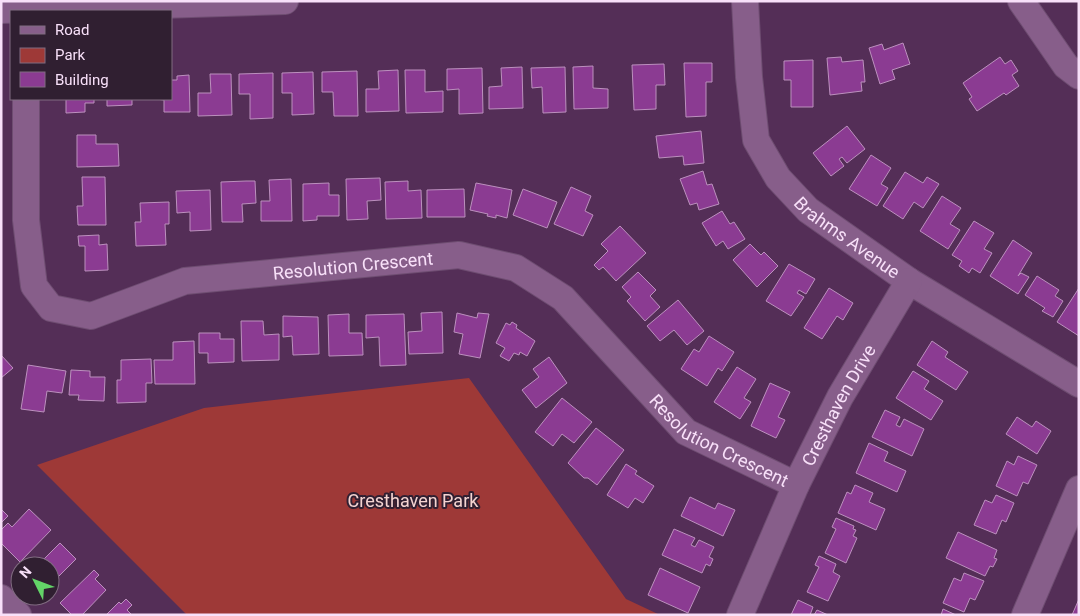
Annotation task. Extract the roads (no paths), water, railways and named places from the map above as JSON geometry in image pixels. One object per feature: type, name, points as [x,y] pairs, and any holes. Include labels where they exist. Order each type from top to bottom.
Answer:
[{"type":"street","points":[[18,10],[285,1]]},
{"type":"street","name":"Brahms Avenue","points":[[745,1],[749,77],[756,140],[778,178],[808,210],[909,281],[1079,384]]},
{"type":"street","points":[[1021,1],[1066,66],[1079,76]]},
{"type":"street","name":"Resolution Crescent","points":[[26,100],[26,220],[28,239],[34,286],[51,308],[91,316],[184,281],[459,255],[516,268],[563,298],[686,432],[796,485]]},
{"type":"street","name":"Cresthaven Drive","points":[[740,615],[796,485],[840,397],[909,281]]},
{"type":"street","points":[[1025,615],[1079,489]]},
{"type":"street","points":[[1,598],[18,615]]},
{"type":"park label","name":"Cresthaven Park","points":[[413,500]]}]
